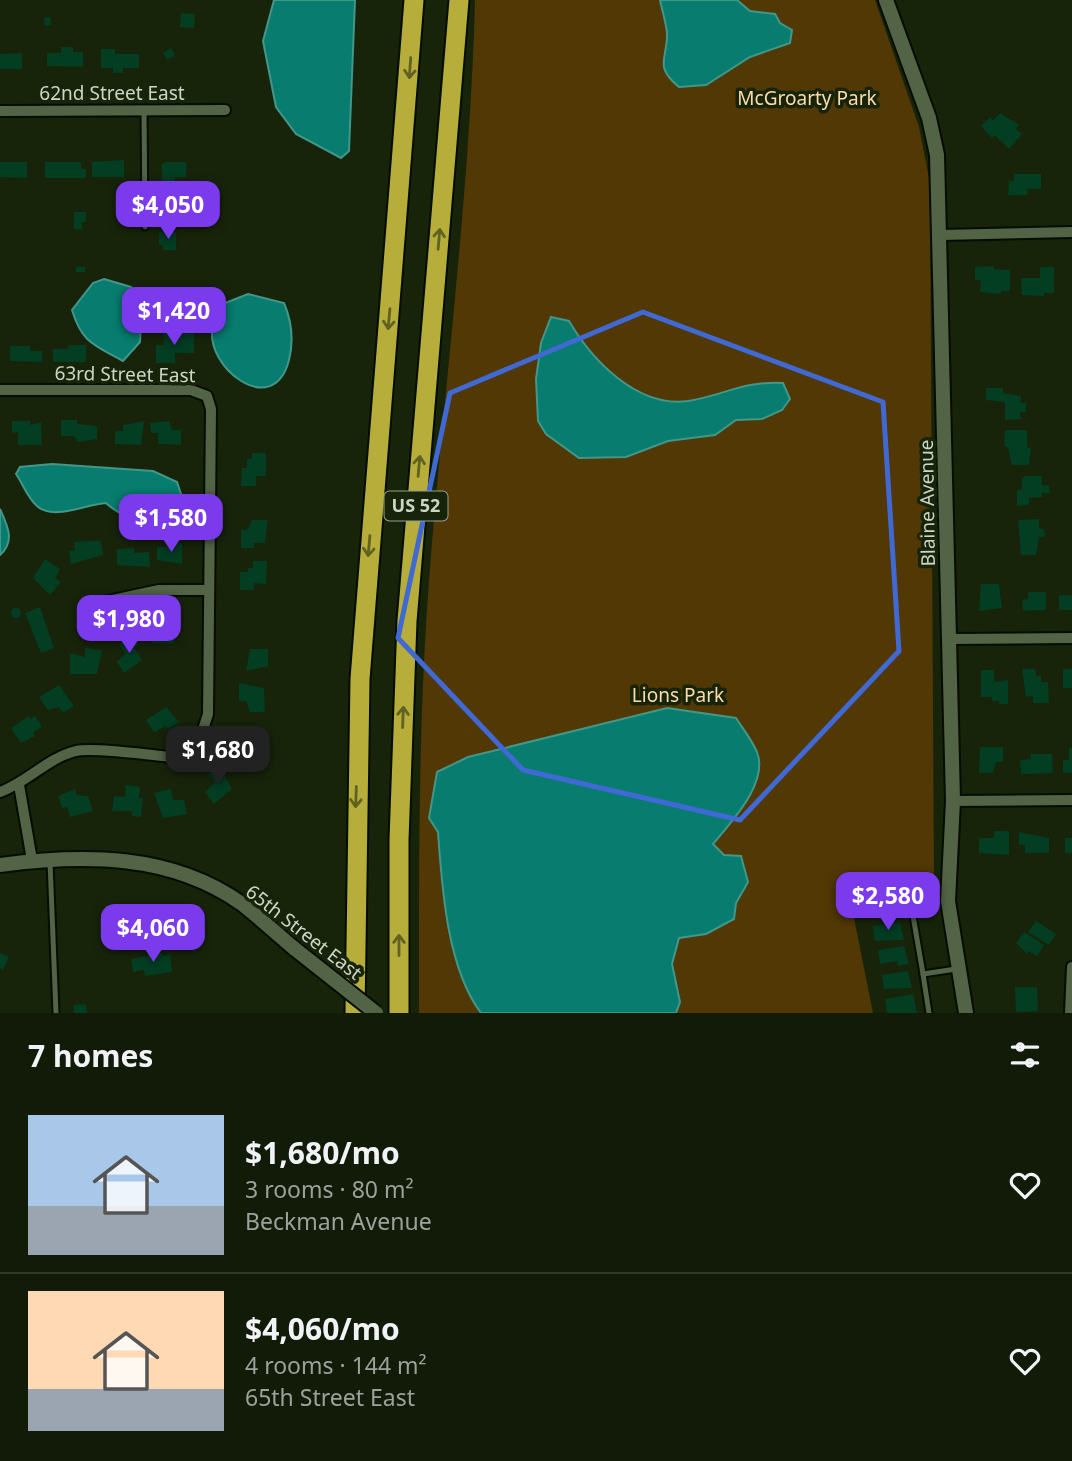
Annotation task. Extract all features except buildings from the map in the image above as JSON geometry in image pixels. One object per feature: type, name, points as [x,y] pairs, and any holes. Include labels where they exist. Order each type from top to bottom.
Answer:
[{"type":"highway","name":"US 52","points":[[355,1013],[360,678],[414,0]]},
{"type":"highway","name":"US 52","points":[[399,1013],[399,839],[407,621],[459,0]]},
{"type":"street","name":"Blaine Avenue","points":[[886,0],[932,131],[937,155],[953,801],[948,901],[966,1013]]},
{"type":"street","name":"62nd Street East","points":[[0,111],[225,110]]},
{"type":"street","points":[[941,235],[1072,232]]},
{"type":"street","name":"63rd Street East","points":[[0,390],[191,390],[207,396],[211,409],[208,590]]},
{"type":"street","points":[[0,792],[19,785],[47,764],[78,751],[180,758],[199,742],[208,714],[208,590],[159,590],[94,604]]},
{"type":"street","points":[[949,639],[1072,638]]},
{"type":"street","points":[[19,785],[32,860]]},
{"type":"street","points":[[953,801],[1072,800]]},
{"type":"street","name":"65th Street East","points":[[0,865],[32,860],[92,857],[149,864],[199,881],[240,903],[376,1013]]},
{"type":"street","points":[[1070,1013],[1072,967]]},
{"type":"lane","points":[[144,110],[145,227]]},
{"type":"lane","points":[[50,859],[55,1013]]},
{"type":"lane","points":[[910,898],[929,1013]]},
{"type":"lane","points":[[923,974],[959,968]]},
{"type":"highlighted area","points":[[643,312],[883,402],[899,651],[740,820],[523,770],[398,638],[450,393]]},
{"type":"green space","name":"Lions Park","points":[[475,0],[875,0],[919,127],[930,183],[934,883],[850,883],[848,888],[873,1013],[419,1013],[420,796],[425,634],[468,145]]},
{"type":"water","points":[[274,0],[355,0],[349,151],[341,158],[296,134],[276,107],[263,41]]},
{"type":"water","points":[[660,0],[737,0],[750,11],[775,14],[780,23],[792,30],[790,43],[750,57],[706,85],[679,87],[671,80],[664,67],[667,33]]},
{"type":"water","points":[[104,279],[131,287],[142,298],[140,342],[123,361],[90,342],[80,330],[72,310],[93,283]]},
{"type":"water","points":[[248,294],[284,303],[289,317],[292,338],[289,360],[281,378],[269,386],[255,387],[241,381],[218,357],[213,342],[213,327],[225,303]]},
{"type":"water","points":[[551,317],[569,321],[603,365],[634,389],[651,397],[688,401],[745,386],[783,383],[790,399],[782,410],[762,419],[736,420],[715,435],[668,441],[626,457],[579,458],[546,434],[538,421],[536,379],[541,343]]},
{"type":"water","points":[[52,464],[153,471],[177,482],[181,494],[171,499],[158,518],[130,517],[106,503],[52,512],[37,506],[30,499],[16,474],[20,467]]},
{"type":"water","points":[[0,509],[9,539],[0,555]]},
{"type":"water","points":[[667,708],[736,718],[757,752],[758,776],[753,789],[713,844],[724,855],[741,856],[748,882],[736,903],[734,919],[706,934],[679,938],[672,964],[680,1002],[676,1013],[481,1013],[461,974],[448,927],[438,832],[429,818],[437,772],[468,757]]},
{"type":"park label","name":"McGroarty Park","points":[[807,98]]}]
